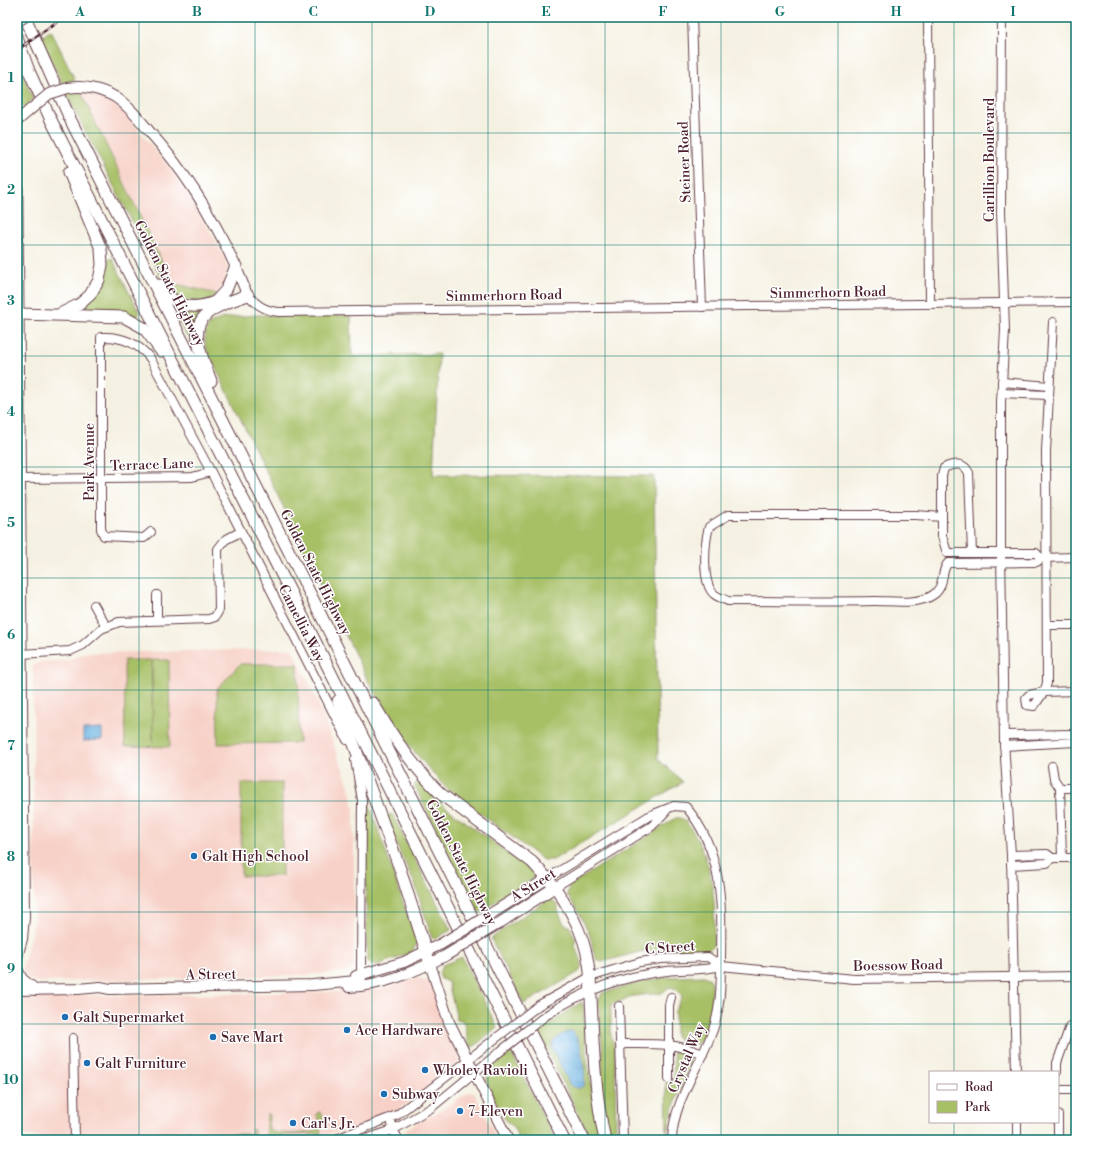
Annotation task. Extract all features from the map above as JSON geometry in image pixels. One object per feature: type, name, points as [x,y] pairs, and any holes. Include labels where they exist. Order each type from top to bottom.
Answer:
[{"type":"highway","name":"Golden State Highway","points":[[25,17],[71,121],[232,438],[584,1140]]},
{"type":"highway","points":[[17,38],[28,71],[50,120],[129,272],[564,1140]]},
{"type":"highway","points":[[50,120],[102,257],[99,280],[90,295],[80,304],[58,314]]},
{"type":"highway","points":[[134,244],[161,287],[173,300],[193,307],[205,306],[247,292]]},
{"type":"highway","points":[[216,302],[226,290],[236,266]]},
{"type":"highway","points":[[232,438],[200,354],[197,334],[203,317],[208,312],[247,292]]},
{"type":"highway","points":[[18,314],[115,315],[138,323],[154,339],[202,419]]},
{"type":"highway","points":[[326,625],[389,729],[427,781],[440,794],[532,862],[555,887]]},
{"type":"highway","points":[[318,648],[400,869],[430,964]]},
{"type":"highway","points":[[590,977],[596,1082],[600,1119],[605,1140]]},
{"type":"main road","name":"Simmerhorn Road","points":[[17,121],[49,94],[68,88],[81,87],[104,92],[120,100],[159,142],[191,185],[215,225],[236,266],[247,292]]},
{"type":"main road","points":[[17,150],[21,479],[19,532],[21,654],[20,810],[24,923],[22,939],[17,957]]},
{"type":"main road","name":"A Street","points":[[313,985],[328,980],[361,975],[389,967],[427,952],[548,878]]},
{"type":"main road","points":[[555,887],[569,908],[583,937],[588,958],[590,977]]},
{"type":"main road","name":"A Street","points":[[17,990],[78,989],[100,987],[110,989],[313,985],[329,988],[364,986],[397,978],[446,956],[555,887]]},
{"type":"main road","points":[[430,964],[449,1022],[508,1140]]},
{"type":"main road","points":[[17,969],[22,979],[36,990]]},
{"type":"street","points":[[17,23],[25,17]]},
{"type":"street","name":"Steiner Road","points":[[692,17],[702,307]]},
{"type":"street","points":[[928,17],[930,304]]},
{"type":"street","name":"Carillion Boulevard","points":[[1002,17],[1001,211],[1006,330],[1002,382],[1001,562],[1004,746],[1012,865],[1016,1071]]},
{"type":"street","name":"Simmerhorn Road","points":[[247,292],[264,308],[279,312],[1076,302]]},
{"type":"street","points":[[1053,322],[1046,451],[1044,558],[1048,625],[1047,683],[1044,692],[1076,691]]},
{"type":"street","name":"Camellia Way","points":[[101,337],[110,336],[127,340],[145,353],[211,472],[240,532],[344,733],[355,760],[362,800],[361,975]]},
{"type":"street","name":"Park Avenue","points":[[101,337],[101,529],[104,536],[144,538],[151,532]]},
{"type":"street","points":[[1002,382],[1049,386]]},
{"type":"street","points":[[1002,393],[1048,395]]},
{"type":"street","points":[[972,553],[969,474],[966,467],[955,464],[944,468],[942,476],[942,536],[947,553],[972,553],[1001,553],[1036,553],[1044,558]]},
{"type":"street","name":"Terrace Lane","points":[[21,479],[192,477],[211,472]]},
{"type":"street","points":[[942,517],[916,515],[728,515],[709,527],[705,542],[707,581],[713,594],[728,601],[835,602],[916,600],[933,595],[942,584],[945,566],[948,563],[1037,562],[1044,558],[1076,557]]},
{"type":"street","points":[[21,654],[70,651],[83,645],[106,626],[119,622],[209,619],[215,617],[218,610],[218,549],[225,540],[240,532]]},
{"type":"street","points":[[157,595],[158,620]]},
{"type":"street","points":[[94,605],[106,626]]},
{"type":"street","points":[[1048,625],[1076,625]]},
{"type":"street","points":[[1004,735],[1076,734]]},
{"type":"street","points":[[1004,746],[1076,742]]},
{"type":"street","points":[[1052,766],[1054,779],[1060,788],[1062,858]]},
{"type":"street","points":[[1060,788],[1076,788]]},
{"type":"street","name":"A Street","points":[[548,878],[649,816],[680,806]]},
{"type":"street","name":"Crystal Way","points":[[672,1140],[679,1109],[711,1035],[716,1017],[721,966],[722,907],[719,875],[709,844],[691,813],[686,807],[680,806]]},
{"type":"street","name":"A Street","points":[[555,887],[652,826],[667,809]]},
{"type":"street","points":[[1011,855],[1047,854],[1052,858],[1076,858]]},
{"type":"street","points":[[1012,865],[1047,863],[1052,858]]},
{"type":"street","name":"C Street","points":[[334,1140],[397,1115],[419,1100],[539,1005],[590,977],[634,963],[661,958],[708,957],[721,966]]},
{"type":"street","name":"C Street","points":[[363,1140],[393,1130],[431,1108],[545,1016],[591,990],[640,975],[674,970],[708,970],[721,966]]},
{"type":"street","name":"Boessow Road","points":[[721,966],[854,979],[1076,976]]},
{"type":"street","name":"Crystal Way","points":[[669,1079],[671,997]]},
{"type":"street","points":[[619,1006],[622,1140]]},
{"type":"street","points":[[1057,1071],[1057,1063],[1070,1026],[1076,1026]]},
{"type":"street","points":[[73,1038],[75,1140]]},
{"type":"street","points":[[620,1044],[669,1044],[684,1047],[703,1054]]},
{"type":"street","points":[[1059,1090],[1076,1090]]},
{"type":"street","points":[[399,1140],[393,1130],[393,1123],[416,1106],[419,1100]]},
{"type":"street","points":[[1017,1123],[1017,1140]]},
{"type":"street","points":[[1058,1123],[1058,1140]]},
{"type":"shaded area","points":[[81,92],[96,95],[111,102],[124,112],[171,170],[190,197],[225,258],[227,269],[225,282],[217,294],[173,283]]},
{"type":"shaded area","name":"Galt High School","points":[[292,649],[317,700],[349,786],[354,808],[354,967],[348,971],[304,975],[36,982],[29,979],[24,972],[23,966],[34,922],[33,666],[40,662],[69,660],[84,653]]},
{"type":"shaded area","points":[[418,978],[428,980],[432,985],[449,1035],[459,1056],[458,1063],[397,1111],[347,1131],[318,1136],[287,1138],[141,1140],[56,1140],[17,1134],[17,996],[328,992],[382,989]]},
{"type":"shaded area","points":[[469,1092],[474,1093],[498,1140],[459,1140],[452,1134],[446,1133],[415,1137],[405,1134],[406,1129],[440,1111]]},
{"type":"green space","points":[[51,30],[75,80],[62,83],[40,38]]},
{"type":"green space","points":[[17,62],[33,98],[26,107],[17,102]]},
{"type":"green space","points":[[81,92],[172,283],[217,294],[210,300],[201,302],[179,299],[165,285],[66,94]]},
{"type":"green space","points":[[112,258],[140,314],[135,317],[71,312],[86,305],[106,261]]},
{"type":"green space","points":[[181,308],[204,309],[195,333],[187,337],[174,312]]},
{"type":"green space","points":[[256,315],[351,315],[352,356],[439,354],[433,475],[654,476],[658,759],[683,782],[553,860],[543,860],[445,787],[411,748],[368,681],[205,346],[205,334],[209,324],[223,318]]},
{"type":"green space","points":[[124,660],[151,660],[153,742],[152,660],[169,660],[170,747],[125,746]]},
{"type":"green space","points":[[240,664],[298,664],[299,743],[218,744],[217,689]]},
{"type":"green space","points":[[360,776],[417,943],[412,952],[375,966],[370,964],[367,960],[365,815]]},
{"type":"green space","points":[[420,782],[444,806],[509,854],[531,868],[534,872],[533,878],[478,913],[414,785]]},
{"type":"green space","points":[[241,783],[282,783],[282,876],[241,876]]},
{"type":"green space","points":[[392,814],[451,930],[435,939],[432,938],[414,881],[400,853],[386,816]]},
{"type":"green space","points":[[676,818],[682,819],[690,827],[698,840],[709,869],[714,900],[713,946],[708,950],[643,951],[602,962],[597,960],[585,925],[567,895],[569,886]]},
{"type":"green space","points":[[549,899],[553,900],[558,906],[558,911],[564,924],[569,926],[576,939],[574,944],[581,958],[582,965],[579,972],[524,1004],[491,939],[506,927]]},
{"type":"green space","points":[[462,957],[497,1027],[475,1046],[470,1047],[463,1021],[457,1019],[448,982],[441,979],[439,973],[443,965]]},
{"type":"green space","points":[[704,976],[710,979],[712,983],[710,1016],[705,1033],[701,1040],[696,1044],[679,1039],[675,1036],[675,1011],[682,997],[675,989],[669,987],[662,993],[633,996],[611,1005],[611,1035],[615,1049],[616,1140],[609,1140],[602,1086],[602,1046],[598,1002],[602,993],[645,981],[668,977]]},
{"type":"green space","points":[[580,1003],[583,1003],[587,1059],[600,1140],[591,1140],[538,1032]]},
{"type":"green space","points":[[673,1050],[687,1055],[691,1060],[675,1103],[667,1134],[666,1082],[674,1082]]},
{"type":"green space","points":[[511,1052],[555,1140],[517,1140],[517,1134],[511,1125],[506,1121],[492,1095],[486,1074],[488,1069]]},
{"type":"green space","points":[[318,1112],[323,1116],[320,1134],[266,1136],[267,1114],[270,1115],[268,1123],[270,1131],[295,1133],[315,1131],[318,1129],[319,1122],[316,1114]]},
{"type":"green space","points":[[252,1129],[254,1130],[254,1136],[186,1137],[186,1131],[188,1130],[188,1134],[252,1134]]},
{"type":"water","points":[[102,729],[102,740],[83,741],[83,730]]},
{"type":"water","points":[[572,1031],[581,1048],[584,1065],[584,1085],[579,1088],[570,1085],[552,1048],[553,1042],[557,1038],[564,1033]]},
{"type":"railway","points":[[17,50],[64,17]]},
{"type":"place","name":"Galt High School","points":[[194,856]]},
{"type":"place","name":"Galt Supermarket","points":[[65,1017]]},
{"type":"place","name":"Ace Hardware","points":[[347,1030]]},
{"type":"place","name":"Save Mart","points":[[213,1037]]},
{"type":"place","name":"Galt Furniture","points":[[87,1063]]},
{"type":"place","name":"Wholey Ravioli","points":[[425,1070]]},
{"type":"place","name":"Subway","points":[[384,1094]]},
{"type":"place","name":"7-Eleven","points":[[460,1111]]},
{"type":"place","name":"Carl's Jr.","points":[[293,1123]]}]
